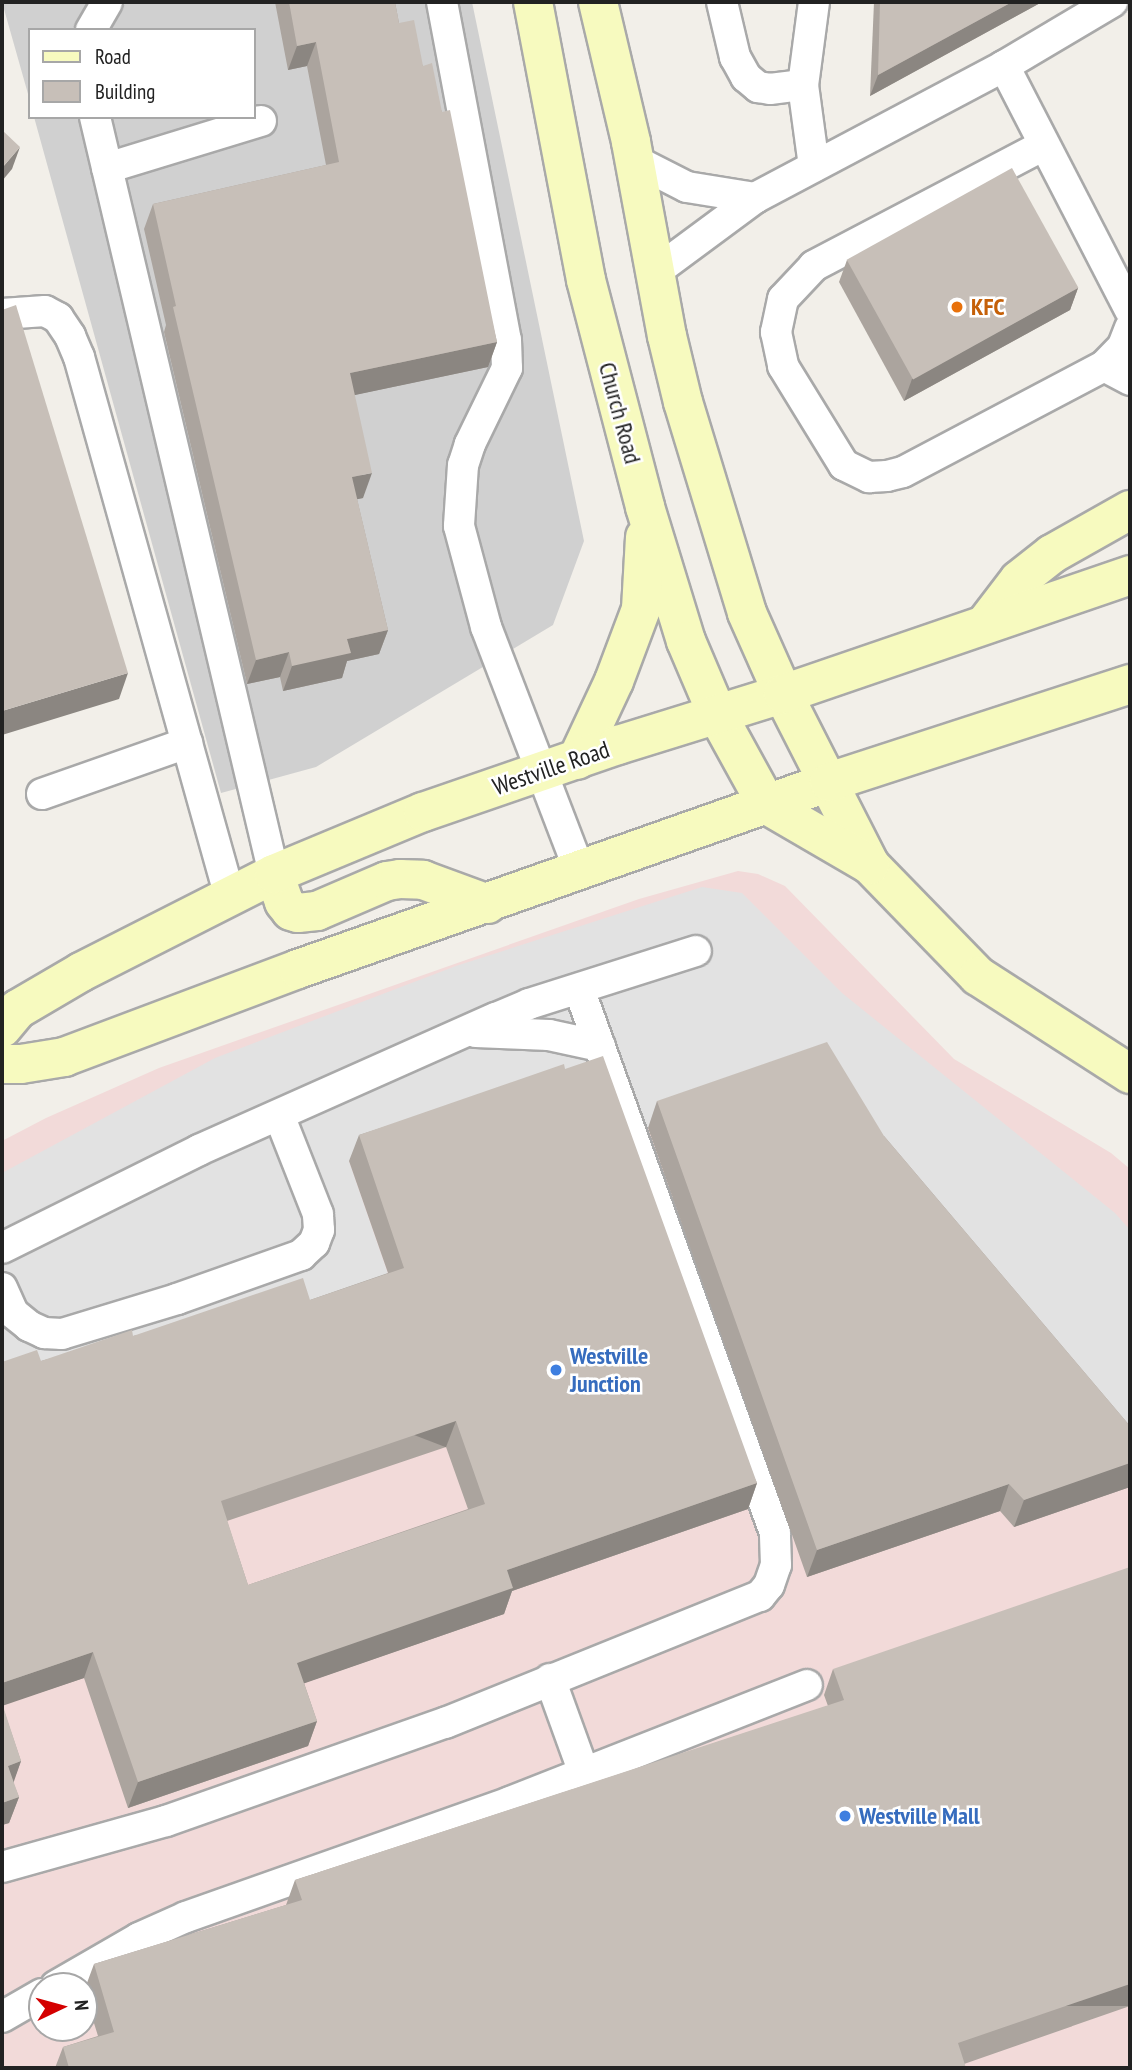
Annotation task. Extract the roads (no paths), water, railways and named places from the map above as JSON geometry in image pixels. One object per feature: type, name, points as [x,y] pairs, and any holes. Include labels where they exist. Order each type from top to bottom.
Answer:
[{"type":"street","name":"Church Road","points":[[534,2],[586,280],[645,507],[686,641],[718,716],[767,805]]},
{"type":"street","points":[[598,2],[634,160],[667,336],[705,481],[747,613],[783,694],[870,865]]},
{"type":"street","points":[[560,765],[614,681],[640,609],[645,507]]},
{"type":"street","points":[[986,623],[1019,580],[1052,554],[1130,510]]},
{"type":"street","name":"Westville Road","points":[[2,1028],[18,1009],[80,972],[274,874],[423,812],[560,765],[718,716],[1130,575]]},
{"type":"street","points":[[2,1064],[21,1064],[64,1057],[298,970],[829,782],[1130,684]]},
{"type":"street","points":[[767,805],[870,865],[978,976],[1130,1074]]},
{"type":"street","points":[[274,874],[284,902],[291,911],[299,913],[317,911],[387,881],[400,879],[423,880],[488,904]]},
{"type":"lane","points":[[92,28],[107,2]]},
{"type":"lane","points":[[442,2],[506,340],[507,368],[470,444],[463,465],[458,526],[485,627],[560,765],[580,872]]},
{"type":"lane","points":[[722,2],[735,57],[746,77],[758,87],[770,89],[803,85]]},
{"type":"lane","points":[[814,2],[803,85],[814,166]]},
{"type":"lane","points":[[655,272],[755,198],[1004,66],[1112,2]]},
{"type":"lane","points":[[1004,66],[1130,310]]},
{"type":"lane","points":[[95,119],[274,874]]},
{"type":"lane","points":[[107,168],[261,121]]},
{"type":"lane","points":[[1044,145],[814,266],[783,299],[776,331],[779,354],[834,453],[844,465],[869,477],[904,472],[1104,366],[1123,346],[1130,328]]},
{"type":"lane","points":[[634,160],[687,187],[755,198]]},
{"type":"lane","points":[[2,314],[45,311],[58,318],[71,336],[230,897]]},
{"type":"lane","points":[[1104,366],[1130,380]]},
{"type":"lane","points":[[42,794],[187,743]]},
{"type":"lane","points":[[2,1248],[199,1150],[529,1004],[696,951]]},
{"type":"lane","points":[[2,1867],[178,1816],[445,1723],[760,1596],[769,1585],[776,1565],[775,1533],[579,989]]},
{"type":"lane","points":[[466,1032],[521,1032],[600,1046]]},
{"type":"lane","points":[[2,1288],[13,1313],[29,1326],[44,1333],[62,1334],[177,1299],[301,1255],[314,1244],[319,1230],[318,1214],[279,1115]]},
{"type":"lane","points":[[550,1679],[584,1773]]},
{"type":"lane","points":[[80,1972],[139,1938],[186,1917],[584,1773],[807,1685]]},
{"type":"lane","points":[[2,2017],[28,2002]]},
{"type":"place","name":"KFC","points":[[957,307]]},
{"type":"place","name":"Westville Junction","points":[[556,1370]]},
{"type":"place","name":"Westville Mall","points":[[845,1816]]}]
